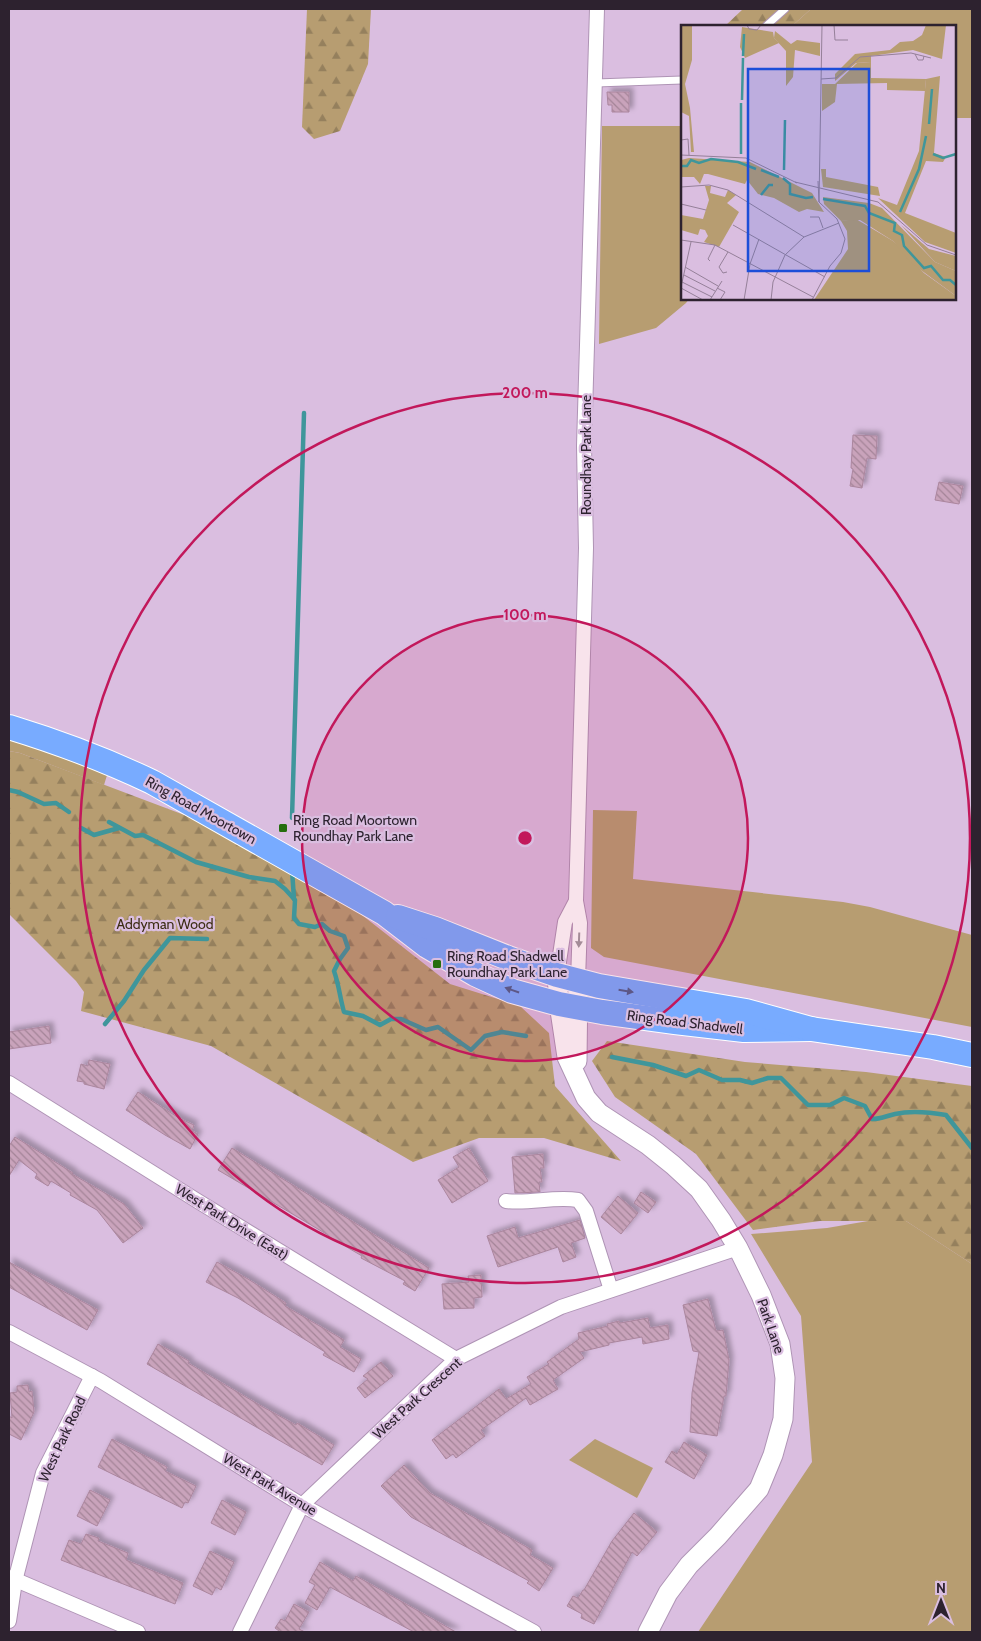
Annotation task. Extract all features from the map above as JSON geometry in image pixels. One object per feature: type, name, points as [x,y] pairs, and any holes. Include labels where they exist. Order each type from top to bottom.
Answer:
[{"type":"highway","name":"Ring Road Moortown","points":[[9,728],[72,748],[152,782],[384,913],[426,946],[475,974],[512,991],[568,1005]]},
{"type":"highway","name":"Ring Road Moortown","points":[[384,913],[435,929],[508,958],[568,977]]},
{"type":"highway","name":"Ring Road Shadwell","points":[[568,977],[599,986],[746,1010],[811,1029],[933,1047],[972,1055]]},
{"type":"highway","name":"Ring Road Shadwell","points":[[568,1005],[675,1022],[744,1030],[811,1029]]},
{"type":"street","name":"Roundhay Park Lane","points":[[568,977],[580,923],[576,901],[586,548],[584,446],[597,9]]},
{"type":"street","name":"Roundhay Park Lane","points":[[568,977],[565,922],[576,901]]},
{"type":"street","name":"Park Lane","points":[[568,977],[567,1057],[586,1098],[599,1113],[648,1145],[699,1189],[738,1248],[761,1295],[780,1344],[786,1378],[783,1419],[773,1456],[759,1489],[718,1536],[689,1565],[668,1593],[648,1632]]},
{"type":"street","name":"West Park Drive (East)","points":[[9,1083],[456,1359]]},
{"type":"street","points":[[506,1201],[522,1203],[567,1198],[578,1200],[586,1211],[611,1290]]},
{"type":"street","name":"West Park Crescent","points":[[240,1632],[302,1504],[456,1359],[561,1307],[738,1248]]},
{"type":"street","name":"West Park Avenue","points":[[9,1332],[92,1376],[302,1504],[534,1632]]},
{"type":"street","name":"West Park Road","points":[[9,1621],[12,1579],[44,1473],[92,1376]]},
{"type":"street","points":[[12,1579],[138,1632]]},
{"type":"lane","points":[[767,25],[785,9]]},
{"type":"lane","points":[[596,83],[681,80]]},
{"type":"green space","points":[[307,9],[371,9],[368,64],[340,131],[314,139],[302,127]]},
{"type":"green space","points":[[743,9],[811,9],[793,25],[726,25]]},
{"type":"green space","points":[[811,9],[972,9],[972,118],[956,118],[956,25],[793,25]]},
{"type":"green space","points":[[602,126],[681,126],[681,300],[688,300],[656,328],[599,344]]},
{"type":"green space","points":[[9,740],[68,757],[108,772],[104,785],[20,753],[9,751]]},
{"type":"green space","name":"Addyman Wood","points":[[9,751],[20,753],[187,816],[330,890],[450,984],[520,1006],[549,1033],[555,1086],[621,1161],[544,1138],[479,1138],[413,1162],[211,1046],[81,1011],[84,992],[76,981],[9,914]]},
{"type":"green space","points":[[593,810],[637,811],[633,879],[843,902],[870,907],[972,935],[972,1027],[604,957],[591,948]]},
{"type":"green space","points":[[607,1041],[745,1062],[866,1072],[972,1086],[972,1264],[906,1221],[820,1221],[753,1230],[696,1154],[615,1097],[592,1061]]},
{"type":"green space","points":[[880,1219],[906,1221],[972,1264],[972,1632],[698,1632],[812,1462],[801,1316],[751,1234],[827,1228]]},
{"type":"green space","points":[[595,1439],[653,1468],[637,1498],[569,1460]]},
{"type":"building","points":[[607,92],[629,92],[629,112],[612,112],[612,105],[608,105]]},
{"type":"building","points":[[853,435],[877,436],[876,459],[867,458],[862,488],[850,486],[853,469],[851,468]]},
{"type":"building","points":[[939,482],[963,486],[959,504],[935,500]]},
{"type":"building","points":[[49,1026],[51,1043],[9,1049],[9,1032]]},
{"type":"building","points":[[89,1060],[110,1064],[104,1089],[77,1081],[81,1064],[88,1066]]},
{"type":"building","points":[[138,1092],[179,1118],[194,1125],[192,1131],[198,1134],[190,1149],[126,1110]]},
{"type":"building","points":[[15,1137],[72,1174],[124,1204],[143,1228],[123,1243],[97,1210],[70,1195],[71,1193],[51,1181],[48,1186],[35,1178],[37,1174],[19,1160],[9,1176],[9,1146]]},
{"type":"building","points":[[232,1148],[429,1268],[415,1291],[403,1284],[405,1281],[361,1258],[362,1256],[328,1235],[218,1170]]},
{"type":"building","points":[[469,1148],[488,1181],[452,1203],[438,1180],[459,1167],[453,1157]]},
{"type":"building","points":[[543,1154],[544,1168],[540,1168],[542,1182],[539,1182],[540,1192],[515,1193],[512,1157]]},
{"type":"building","points":[[641,1192],[656,1202],[648,1213],[634,1203]]},
{"type":"building","points":[[618,1196],[638,1213],[621,1234],[601,1217]]},
{"type":"building","points":[[580,1220],[585,1238],[571,1243],[576,1257],[563,1262],[558,1247],[498,1267],[487,1236],[515,1227],[518,1238]]},
{"type":"building","points":[[9,1262],[98,1310],[87,1330],[9,1287]]},
{"type":"building","points":[[217,1262],[286,1303],[285,1306],[344,1340],[340,1347],[361,1359],[354,1372],[323,1355],[325,1352],[238,1298],[206,1282]]},
{"type":"building","points":[[481,1275],[482,1297],[474,1298],[474,1308],[444,1309],[442,1284],[469,1282],[468,1276]]},
{"type":"building","points":[[708,1299],[716,1331],[723,1330],[729,1360],[726,1396],[724,1396],[717,1436],[690,1432],[692,1393],[699,1352],[693,1351],[683,1305]]},
{"type":"building","points":[[648,1318],[650,1328],[668,1325],[669,1339],[643,1344],[642,1337],[609,1343],[609,1345],[580,1352],[584,1358],[553,1380],[558,1389],[530,1405],[526,1398],[481,1430],[485,1436],[456,1458],[453,1454],[446,1459],[432,1440],[499,1389],[506,1399],[531,1384],[527,1377],[549,1364],[547,1362],[579,1339],[578,1333],[608,1326],[607,1324],[619,1321],[620,1323]]},
{"type":"building","points":[[158,1344],[263,1407],[296,1425],[297,1423],[334,1445],[322,1465],[147,1364]]},
{"type":"building","points":[[381,1362],[393,1376],[365,1398],[357,1388],[368,1379],[363,1376]]},
{"type":"building","points":[[28,1385],[29,1392],[32,1391],[34,1412],[21,1440],[9,1434],[9,1416],[12,1418],[10,1393],[17,1392],[17,1386]]},
{"type":"building","points":[[112,1439],[167,1467],[165,1471],[196,1486],[188,1503],[185,1502],[182,1508],[98,1467]]},
{"type":"building","points":[[684,1442],[707,1455],[694,1479],[665,1462],[672,1451],[677,1454]]},
{"type":"building","points":[[404,1465],[430,1493],[532,1550],[530,1555],[553,1568],[539,1591],[527,1583],[529,1581],[411,1517],[381,1486]]},
{"type":"building","points":[[90,1490],[110,1500],[97,1526],[77,1516]]},
{"type":"building","points":[[222,1500],[246,1512],[235,1535],[211,1523]]},
{"type":"building","points":[[634,1513],[657,1532],[637,1556],[632,1552],[594,1624],[581,1618],[582,1614],[567,1606],[573,1596],[578,1598],[584,1590],[612,1541]]},
{"type":"building","points":[[86,1534],[99,1538],[98,1541],[128,1553],[126,1560],[183,1583],[175,1604],[61,1560],[69,1540],[81,1544]]},
{"type":"building","points":[[210,1551],[234,1562],[221,1590],[216,1587],[212,1595],[193,1586]]},
{"type":"building","points":[[320,1562],[353,1581],[356,1576],[456,1632],[414,1632],[330,1587],[317,1610],[305,1603],[315,1585],[309,1582]]},
{"type":"building","points":[[294,1604],[309,1612],[299,1629],[305,1632],[278,1632],[275,1628],[281,1619],[285,1621]]},
{"type":"waterway","points":[[292,818],[304,413]]},
{"type":"waterway","points":[[9,790],[44,804],[56,803],[69,812]]},
{"type":"waterway","points":[[109,822],[135,836],[143,835],[196,862],[249,877],[275,881],[295,900],[294,918],[299,924],[315,927],[322,924],[330,931],[344,936],[348,948],[334,971],[344,1012],[363,1016],[380,1025],[391,1019],[401,1019],[426,1030],[438,1027],[471,1050],[485,1036],[502,1032],[526,1036]]},
{"type":"waterway","points":[[81,828],[94,835],[119,828]]},
{"type":"waterway","points":[[292,870],[294,899]]},
{"type":"waterway","points":[[105,1024],[170,938],[207,939]]},
{"type":"waterway","points":[[612,1057],[653,1065],[686,1076],[699,1070],[722,1080],[740,1080],[752,1083],[768,1078],[781,1078],[808,1105],[830,1105],[844,1098],[865,1106],[872,1119],[908,1112],[946,1115],[972,1148]]},
{"type":"place","name":"Ring Road Moortown Roundhay Park Lane","points":[[283,828]]},
{"type":"place","name":"Ring Road Shadwell Roundhay Park Lane","points":[[437,964]]}]
